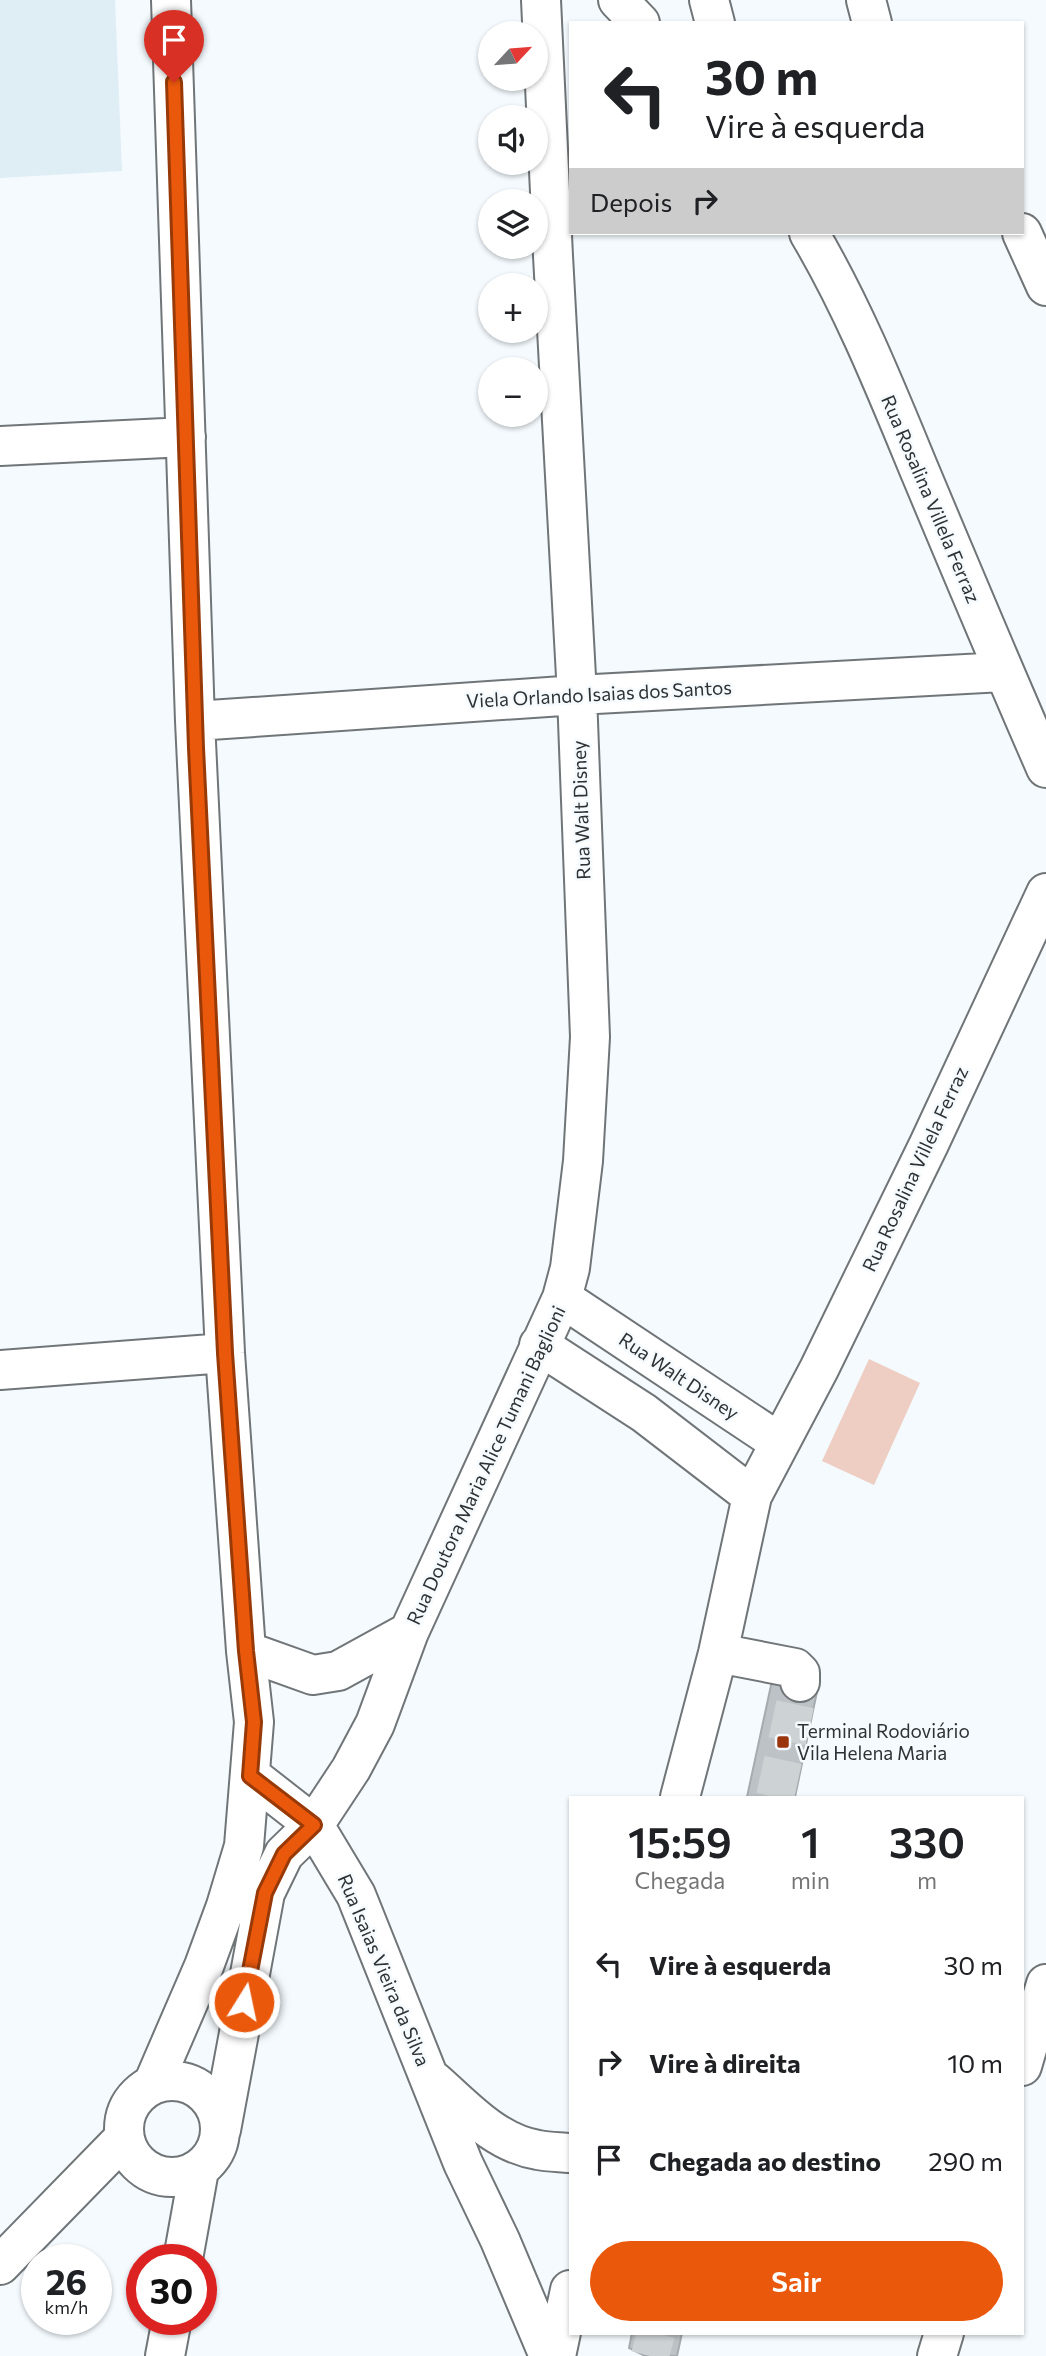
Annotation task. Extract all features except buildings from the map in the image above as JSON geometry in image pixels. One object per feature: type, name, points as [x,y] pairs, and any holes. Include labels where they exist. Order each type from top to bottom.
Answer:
[{"type":"street","points":[[153,2084],[204,1966],[244,1846],[254,1722],[246,1651],[225,1353],[195,721],[171,0]]},
{"type":"street","name":"Rua Walt Disney","points":[[541,0],[577,695],[590,1037],[583,1161],[570,1269],[562,1298],[780,1443]]},
{"type":"street","points":[[618,0],[638,21]]},
{"type":"street","points":[[709,0],[714,21]]},
{"type":"street","points":[[866,0],[871,21]]},
{"type":"street","name":"Rua Rosalina Villela Ferraz","points":[[810,235],[837,280],[874,363],[1046,768]]},
{"type":"street","points":[[1023,235],[1046,286]]},
{"type":"street","points":[[0,446],[186,437]]},
{"type":"street","name":"Viela Orlando Isaias dos Santos","points":[[195,721],[577,695],[1003,672]]},
{"type":"street","name":"Rua Rosalina Villela Ferraz","points":[[780,1443],[929,1144],[1046,893]]},
{"type":"street","name":"Rua Doutora Maria Alice Tumani Baglioni","points":[[221,2130],[265,1893],[284,1854],[314,1825],[351,1769],[375,1724],[409,1632],[562,1298]]},
{"type":"street","points":[[539,1345],[645,1413],[752,1496]]},
{"type":"street","points":[[0,1370],[225,1353]]},
{"type":"street","points":[[680,1796],[718,1653],[752,1496],[780,1443]]},
{"type":"street","name":"Rua Doutora Maria Alice Tumani Baglioni","points":[[246,1651],[313,1675],[338,1671],[409,1632]]},
{"type":"street","points":[[718,1653],[794,1668],[800,1673],[800,1682]]},
{"type":"street","name":"Rua Isaias Vieira da Silva","points":[[250,1776],[314,1825],[356,1895],[463,2162],[500,2240],[549,2356]]},
{"type":"street","points":[[1024,2059],[1046,1984]]},
{"type":"street","name":"Rua Isaias Vieira da Silva","points":[[430,2077],[484,2125],[510,2142],[537,2150],[569,2153]]},
{"type":"street","points":[[169,2081],[185,2082],[200,2089],[215,2107],[221,2130],[219,2146],[211,2160],[184,2177],[169,2178],[153,2174],[140,2166],[130,2153],[124,2138],[125,2121],[130,2106],[153,2084],[169,2081]]},
{"type":"street","points":[[0,2265],[124,2138]]},
{"type":"street","points":[[186,2244],[199,2170]]},
{"type":"street","points":[[556,2356],[569,2295]]},
{"type":"street","points":[[165,2356],[169,2335]]},
{"type":"street","points":[[937,2356],[943,2335]]},
{"type":"shaded area","points":[[0,0],[115,0],[122,171],[0,178]]},
{"type":"shaded area","points":[[869,1359],[920,1383],[874,1485],[822,1461]]},
{"type":"tunnel","points":[[775,1796],[800,1682]]},
{"type":"tunnel","points":[[650,2356],[655,2335]]},
{"type":"place","name":"Terminal Rodoviário Vila Helena Maria","points":[[783,1742]]},
{"type":"route","points":[[174,82],[196,748],[225,1353],[246,1651],[254,1722],[250,1776],[314,1825],[284,1854],[265,1893],[244,2002]]}]
